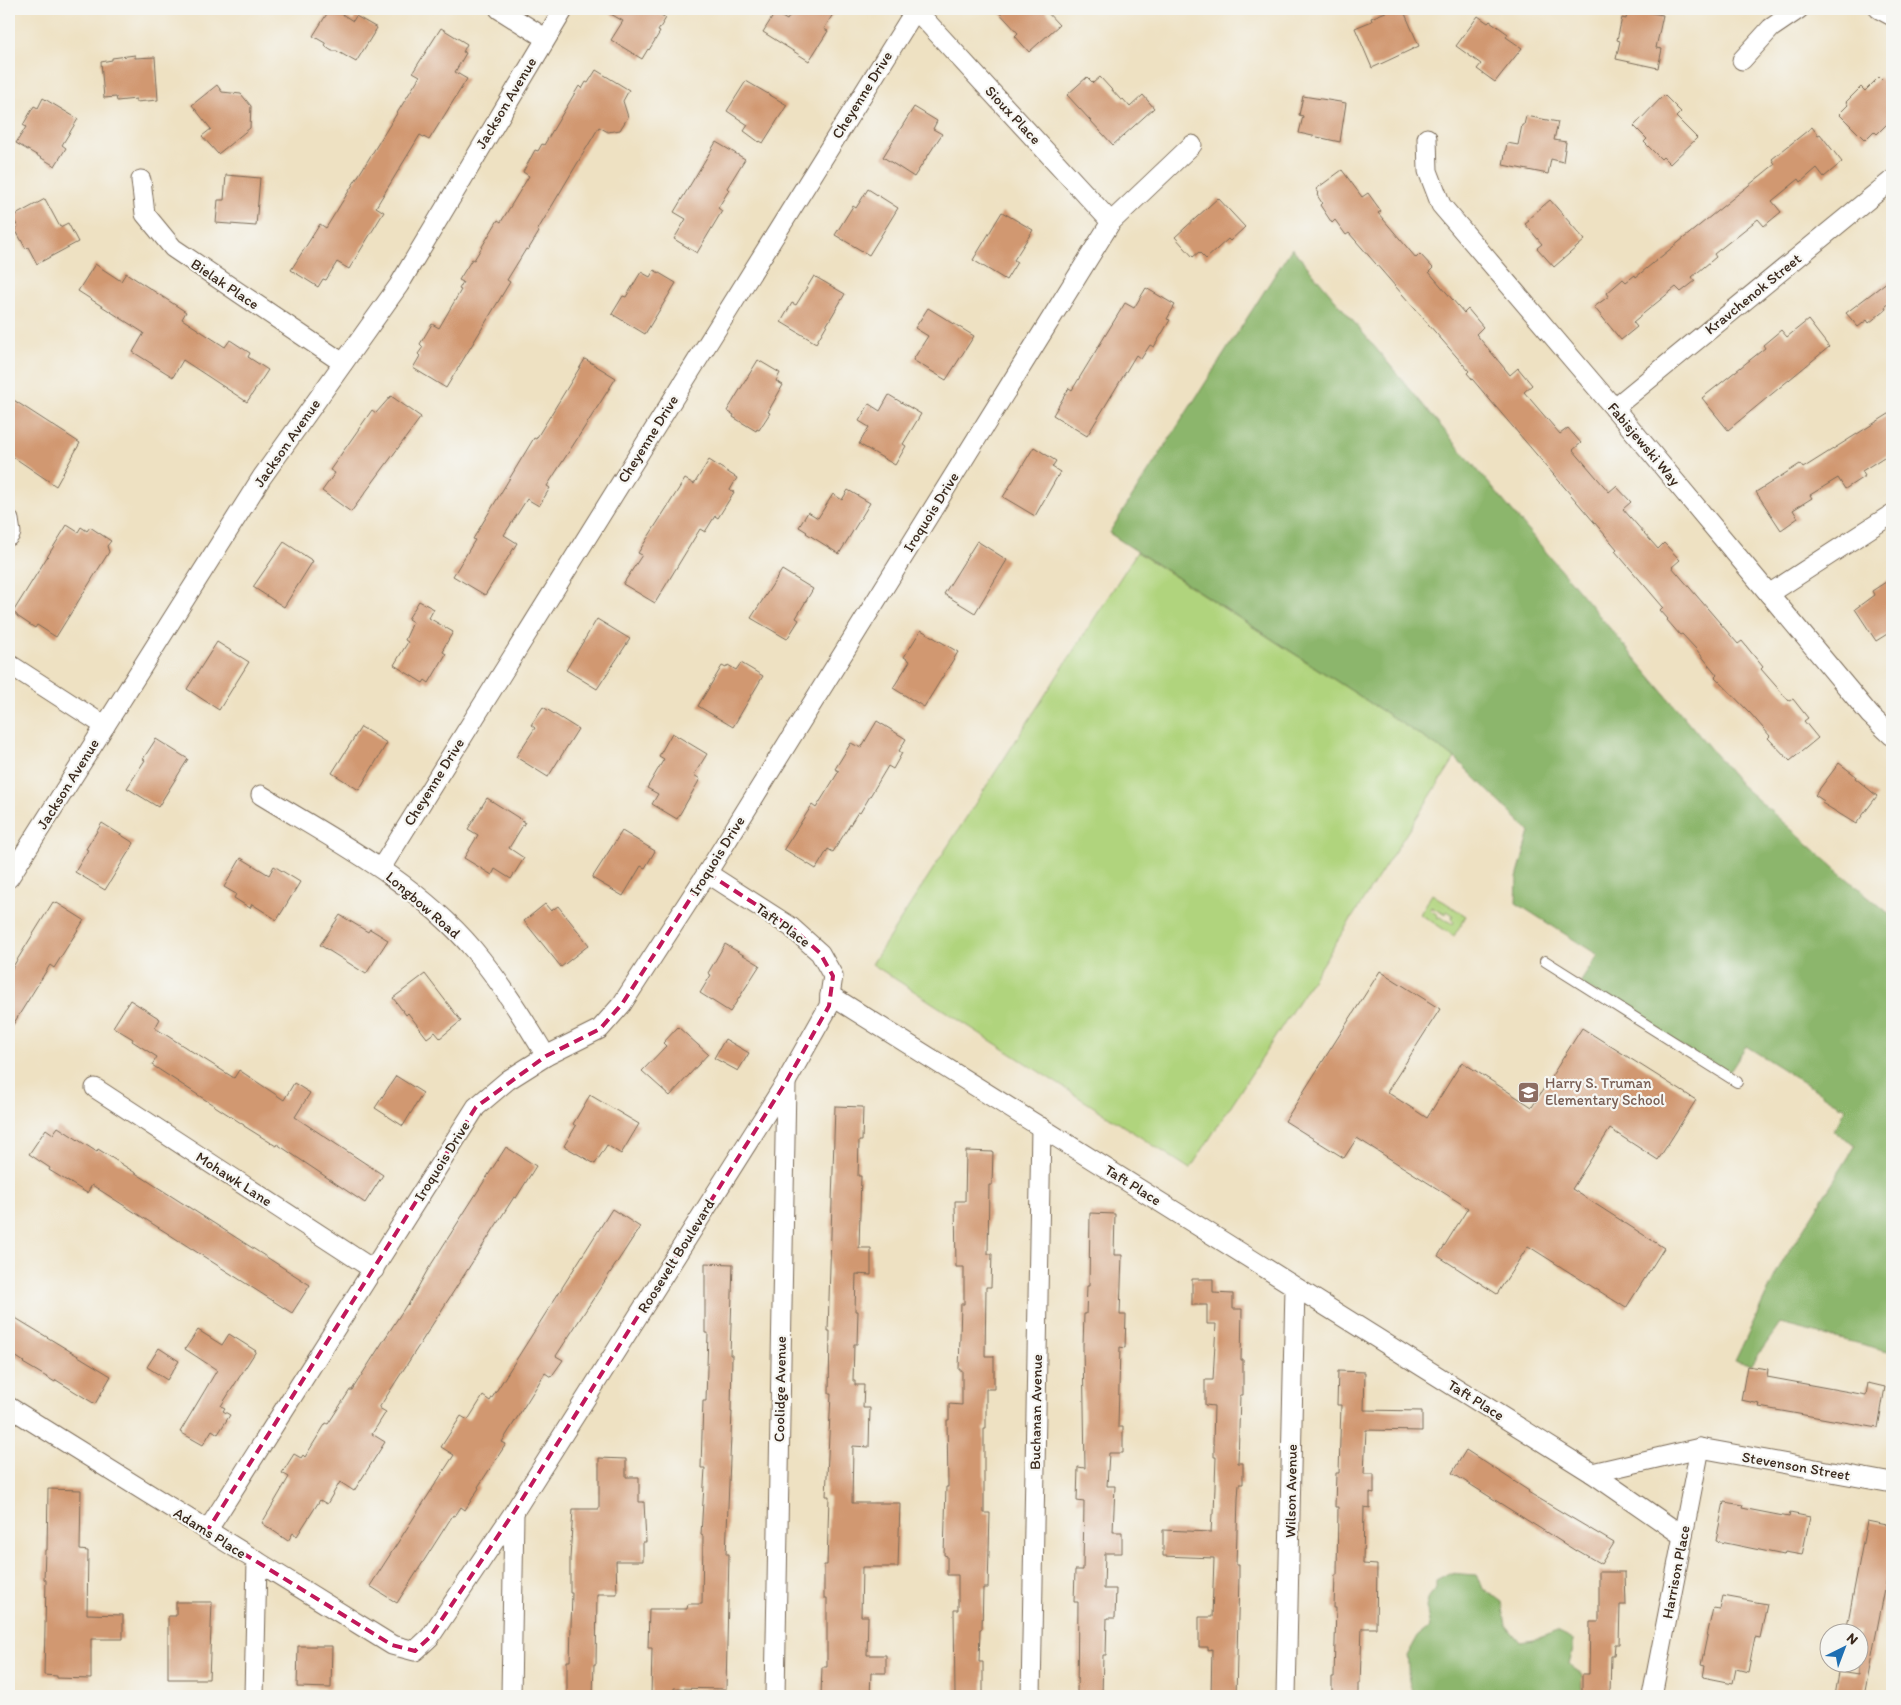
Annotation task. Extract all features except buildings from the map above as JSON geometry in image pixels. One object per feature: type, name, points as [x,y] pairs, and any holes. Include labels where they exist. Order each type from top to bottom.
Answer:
[{"type":"street","points":[[499,9],[545,38]]},
{"type":"street","name":"Jackson Avenue","points":[[9,878],[262,478],[399,284],[564,9]]},
{"type":"street","name":"Sioux Place","points":[[916,9],[1111,222]]},
{"type":"street","name":"Cheyenne Drive","points":[[381,868],[916,9]]},
{"type":"street","points":[[1742,60],[1771,28],[1799,9]]},
{"type":"street","points":[[1879,9],[1892,16]]},
{"type":"street","name":"Fabisjewski Way","points":[[1427,138],[1428,171],[1441,205],[1614,408],[1870,715],[1892,736]]},
{"type":"street","name":"Iroquois Drive","points":[[207,1531],[476,1107],[508,1080],[546,1056],[600,1029],[622,1004],[706,873],[1111,222],[1192,145]]},
{"type":"street","name":"Bielak Place","points":[[141,180],[145,214],[173,248],[343,363]]},
{"type":"street","name":"Kravchenok Street","points":[[1614,408],[1892,180]]},
{"type":"street","points":[[1768,594],[1892,514]]},
{"type":"street","points":[[9,520],[9,536]]},
{"type":"street","points":[[9,664],[105,726]]},
{"type":"street","name":"Longbow Road","points":[[262,795],[381,868],[431,907],[473,950],[505,992],[546,1056]]},
{"type":"street","name":"Taft Place","points":[[706,873],[791,927],[820,953],[833,976],[830,995],[1592,1473],[1683,1536]]},
{"type":"street","name":"Roosevelt Boulevard","points":[[415,1651],[430,1637],[514,1512],[786,1082],[828,1006],[830,995]]},
{"type":"street","name":"Coolidge Avenue","points":[[775,1696],[786,1082]]},
{"type":"street","name":"Mohawk Lane","points":[[94,1088],[374,1270]]},
{"type":"street","name":"Buchanan Avenue","points":[[1031,1696],[1041,1127]]},
{"type":"street","name":"Wilson Avenue","points":[[1286,1696],[1295,1287]]},
{"type":"street","name":"Adams Place","points":[[9,1407],[392,1645],[415,1651]]},
{"type":"street","points":[[1592,1473],[1700,1448]]},
{"type":"street","name":"Stevenson Street","points":[[1700,1448],[1892,1483]]},
{"type":"street","name":"Harrison Place","points":[[1652,1696],[1700,1448]]},
{"type":"street","points":[[511,1696],[514,1512]]},
{"type":"street","points":[[254,1696],[257,1561]]},
{"type":"lane","points":[[1545,961],[1737,1082]]},
{"type":"highlighted area","points":[[707,873],[791,927],[820,953],[833,976],[829,1006],[786,1082],[514,1512],[430,1637],[415,1651],[392,1645],[207,1531],[476,1107],[546,1056],[600,1029],[622,1004]]},
{"type":"green space","points":[[1292,248],[1740,784],[1892,916],[1892,1352],[1780,1324],[1752,1364],[1735,1361],[1780,1266],[1856,1145],[1833,1131],[1846,1109],[1746,1046],[1727,1075],[1580,983],[1598,955],[1516,903],[1517,878],[1530,832],[1455,758],[1109,533]]},
{"type":"green space","points":[[1137,552],[1455,758],[1190,1169],[872,964]]},
{"type":"green space","points":[[1432,894],[1466,916],[1454,936],[1420,914]],"holes":[[[1431,907],[1446,914],[1447,911],[1453,915],[1451,919],[1454,922],[1453,924],[1440,917],[1437,918],[1438,915],[1430,910]]]},
{"type":"green space","points":[[1449,1573],[1476,1575],[1483,1588],[1502,1602],[1506,1625],[1520,1642],[1534,1640],[1557,1631],[1573,1639],[1573,1649],[1569,1665],[1582,1674],[1581,1696],[1532,1696],[1522,1690],[1513,1694],[1513,1696],[1420,1696],[1415,1693],[1410,1684],[1407,1656],[1418,1636],[1430,1627],[1426,1607],[1429,1597],[1436,1588],[1436,1580]]},
{"type":"place","name":"Harry S. Truman Elementary School","points":[[1529,1092]]}]
